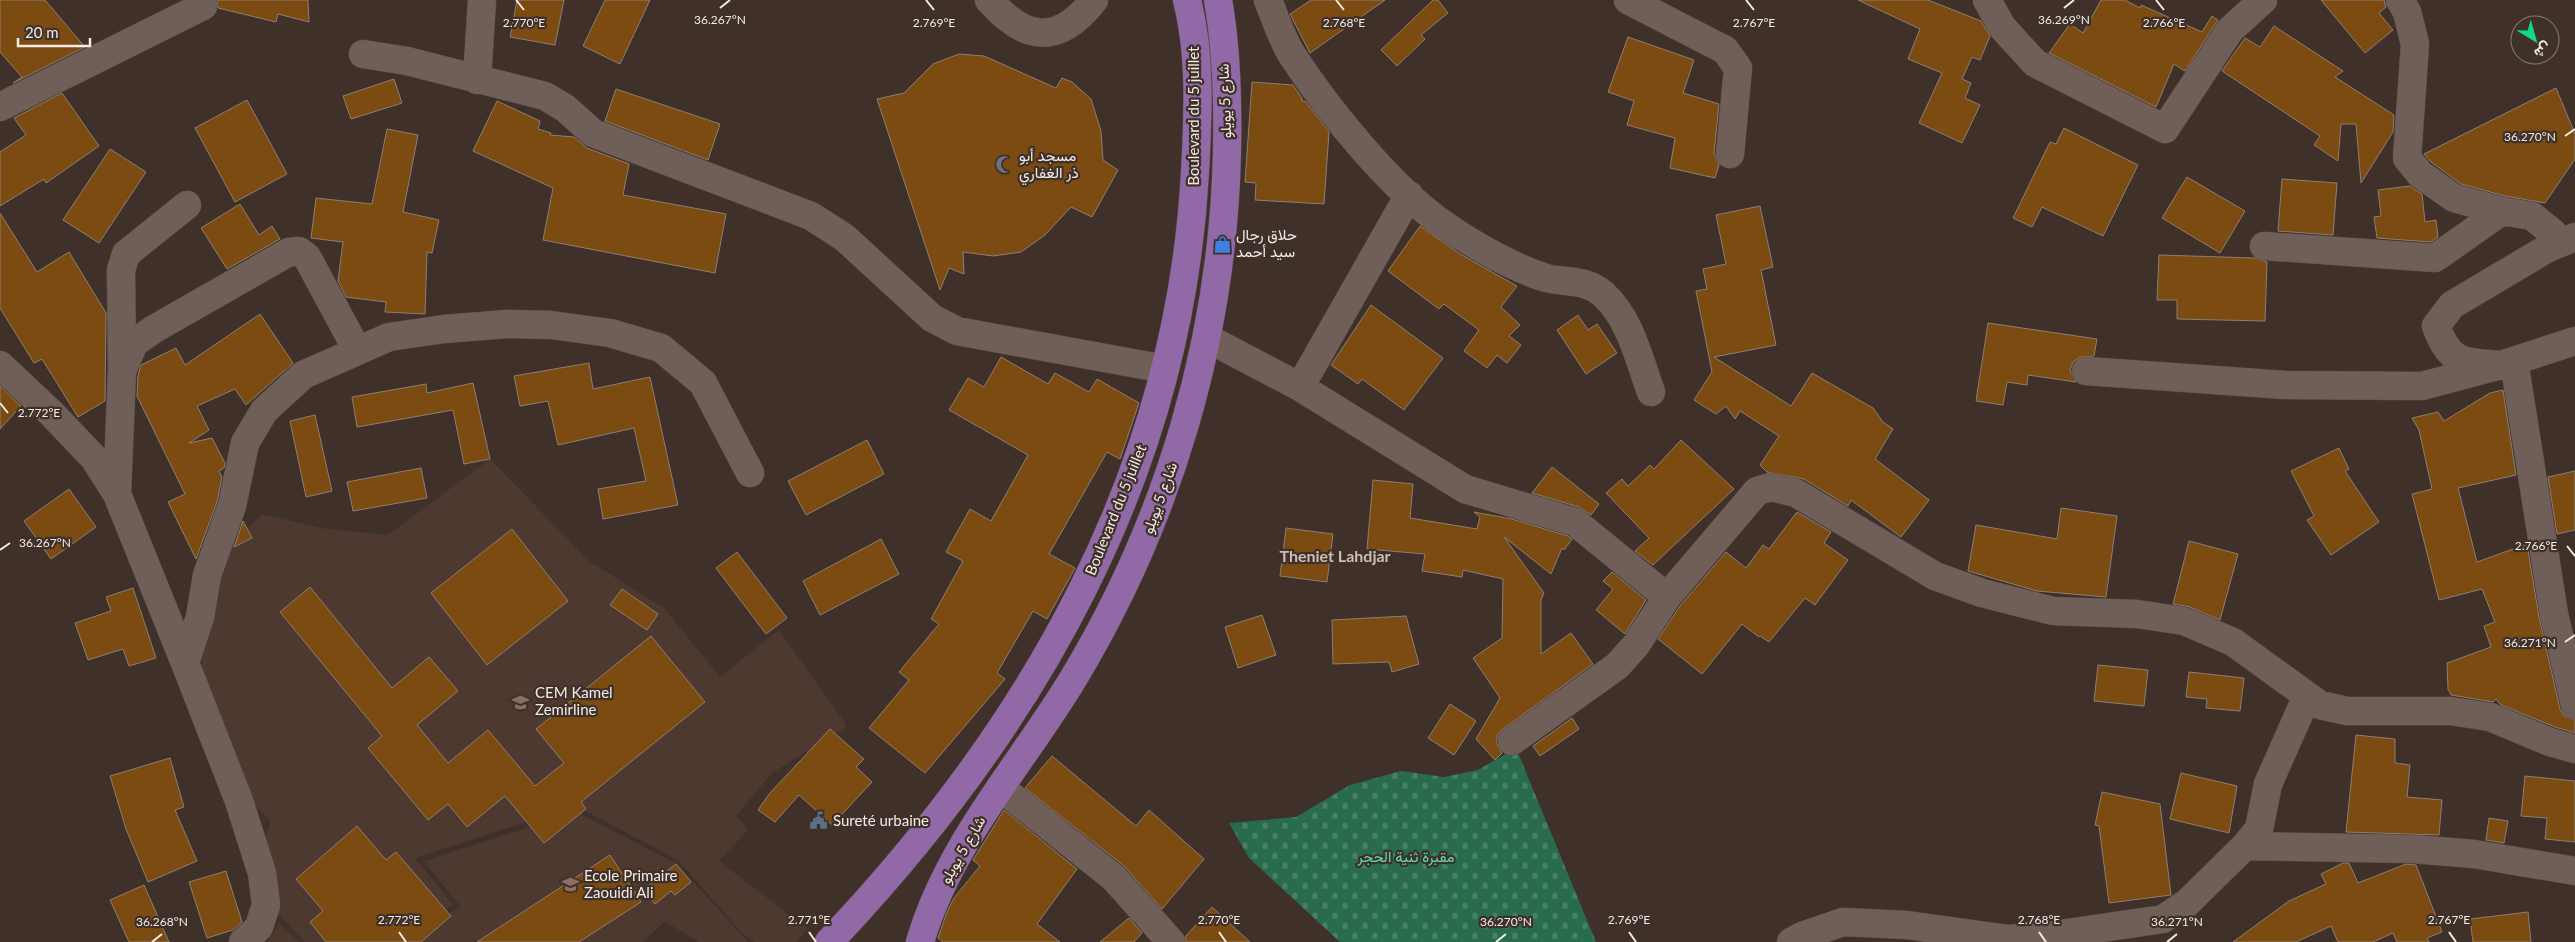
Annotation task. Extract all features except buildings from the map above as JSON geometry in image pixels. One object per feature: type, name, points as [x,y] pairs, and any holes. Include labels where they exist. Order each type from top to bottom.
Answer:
[{"type":"main road","name":"Boulevard du 5 juillet","points":[[829,942],[885,881],[955,793],[1023,696],[1060,634],[1093,571],[1122,505],[1146,438],[1165,369],[1185,265],[1193,197],[1196,82],[1193,24],[1188,0]]},
{"type":"main road","name":"شارع 5 يويلو","points":[[920,942],[936,899],[952,865],[1001,788],[1056,709],[1090,651],[1121,592],[1149,530],[1172,468],[1192,403],[1207,338],[1217,276],[1226,179],[1226,73],[1218,0]]},
{"type":"street","points":[[477,80],[482,0]]},
{"type":"street","points":[[989,0],[1003,15],[1027,32],[1044,34],[1074,21],[1094,0]]},
{"type":"street","points":[[1268,0],[1291,54],[1353,137],[1409,195],[1445,226],[1504,259],[1546,278],[1588,284],[1603,294],[1614,306],[1631,335],[1651,392]]},
{"type":"street","points":[[1628,0],[1725,50],[1738,68],[1730,154]]},
{"type":"street","points":[[1987,0],[2002,27],[2034,63],[2165,129],[2230,30],[2263,0]]},
{"type":"street","points":[[2400,0],[2407,12],[2415,44],[2407,158],[2420,174],[2454,198],[2502,211],[2532,216],[2552,233],[2548,248]]},
{"type":"street","points":[[0,107],[203,6]]},
{"type":"street","points":[[363,54],[383,56],[545,96],[565,108],[593,132],[812,216],[845,238],[932,318],[957,331],[1165,369]]},
{"type":"street","points":[[1300,387],[1409,195]]},
{"type":"street","points":[[117,494],[122,371],[121,270],[126,254],[186,205]]},
{"type":"street","points":[[2264,246],[2435,258],[2502,211]]},
{"type":"street","points":[[2508,363],[2462,361],[2444,347],[2436,326],[2452,305],[2548,248],[2575,237]]},
{"type":"street","points":[[122,371],[134,343],[154,329],[289,252],[299,251],[307,257],[357,350]]},
{"type":"street","points":[[185,664],[200,617],[207,574],[232,506],[245,443],[264,411],[303,375],[389,337],[444,329],[507,324],[551,325],[610,333],[661,348],[702,383],[750,473]]},
{"type":"street","points":[[1207,338],[1300,387],[1465,489],[1574,522],[1667,597]]},
{"type":"street","points":[[2086,372],[2285,385],[2422,386],[2508,363],[2575,341]]},
{"type":"street","points":[[2508,363],[2554,614],[2575,705]]},
{"type":"street","points":[[0,365],[51,413],[94,458],[117,494],[239,802],[262,873],[266,905],[259,927],[243,942]]},
{"type":"street","points":[[1512,742],[1616,666],[1636,645],[1667,597],[1757,491],[1771,488],[1796,493],[1935,576],[1982,593],[2053,610],[2136,614],[2184,622],[2233,642],[2320,705],[2347,711],[2450,711],[2490,717],[2550,742],[2575,748]]},
{"type":"street","points":[[1791,942],[1802,936],[1843,922],[1907,925],[2008,939],[2047,936],[2163,918],[2187,903],[2245,846],[2258,829],[2268,784],[2307,696]]},
{"type":"street","points":[[1001,788],[1114,878],[1171,942]]},
{"type":"street","points":[[2245,846],[2422,850],[2474,854],[2575,871]]},
{"type":"shaded area","name":"CEM Kamel Zemirline","points":[[490,459],[589,561],[664,608],[720,677],[779,630],[847,726],[772,773],[736,816],[748,830],[719,861],[808,929],[796,942],[754,942],[742,933],[678,860],[576,806],[415,858],[453,905],[382,942],[305,942],[276,912],[262,846],[271,821],[243,796],[202,666],[205,603],[210,567],[262,514],[320,528],[388,535]]},
{"type":"shaded area","name":"Ecole Primaire Zaouidi Ali","points":[[576,812],[676,863],[748,942],[698,942],[665,921],[643,942],[392,942],[461,907],[424,861]]},
{"type":"shaded area","points":[[279,923],[299,942],[268,942]]},
{"type":"green space","name":"مقبرة ثنية الحجر","points":[[1516,748],[1596,942],[1340,942],[1249,858],[1229,823],[1296,817],[1350,785],[1401,771],[1444,777],[1478,770]]},
{"type":"place","name":"مسجد أبو ذر الغفاري","points":[[1005,165]]},
{"type":"place","name":"حلاق رجال سيد أحمد","points":[[1222,244]]},
{"type":"place","name":"CEM Kamel Zemirline","points":[[521,702]]},
{"type":"place","name":"Sureté urbaine","points":[[819,821]]},
{"type":"place","name":"Ecole Primaire Zaouidi Ali","points":[[570,885]]},
{"type":"district","name":"Theniet Lahdjar","points":[[1335,556]]}]
